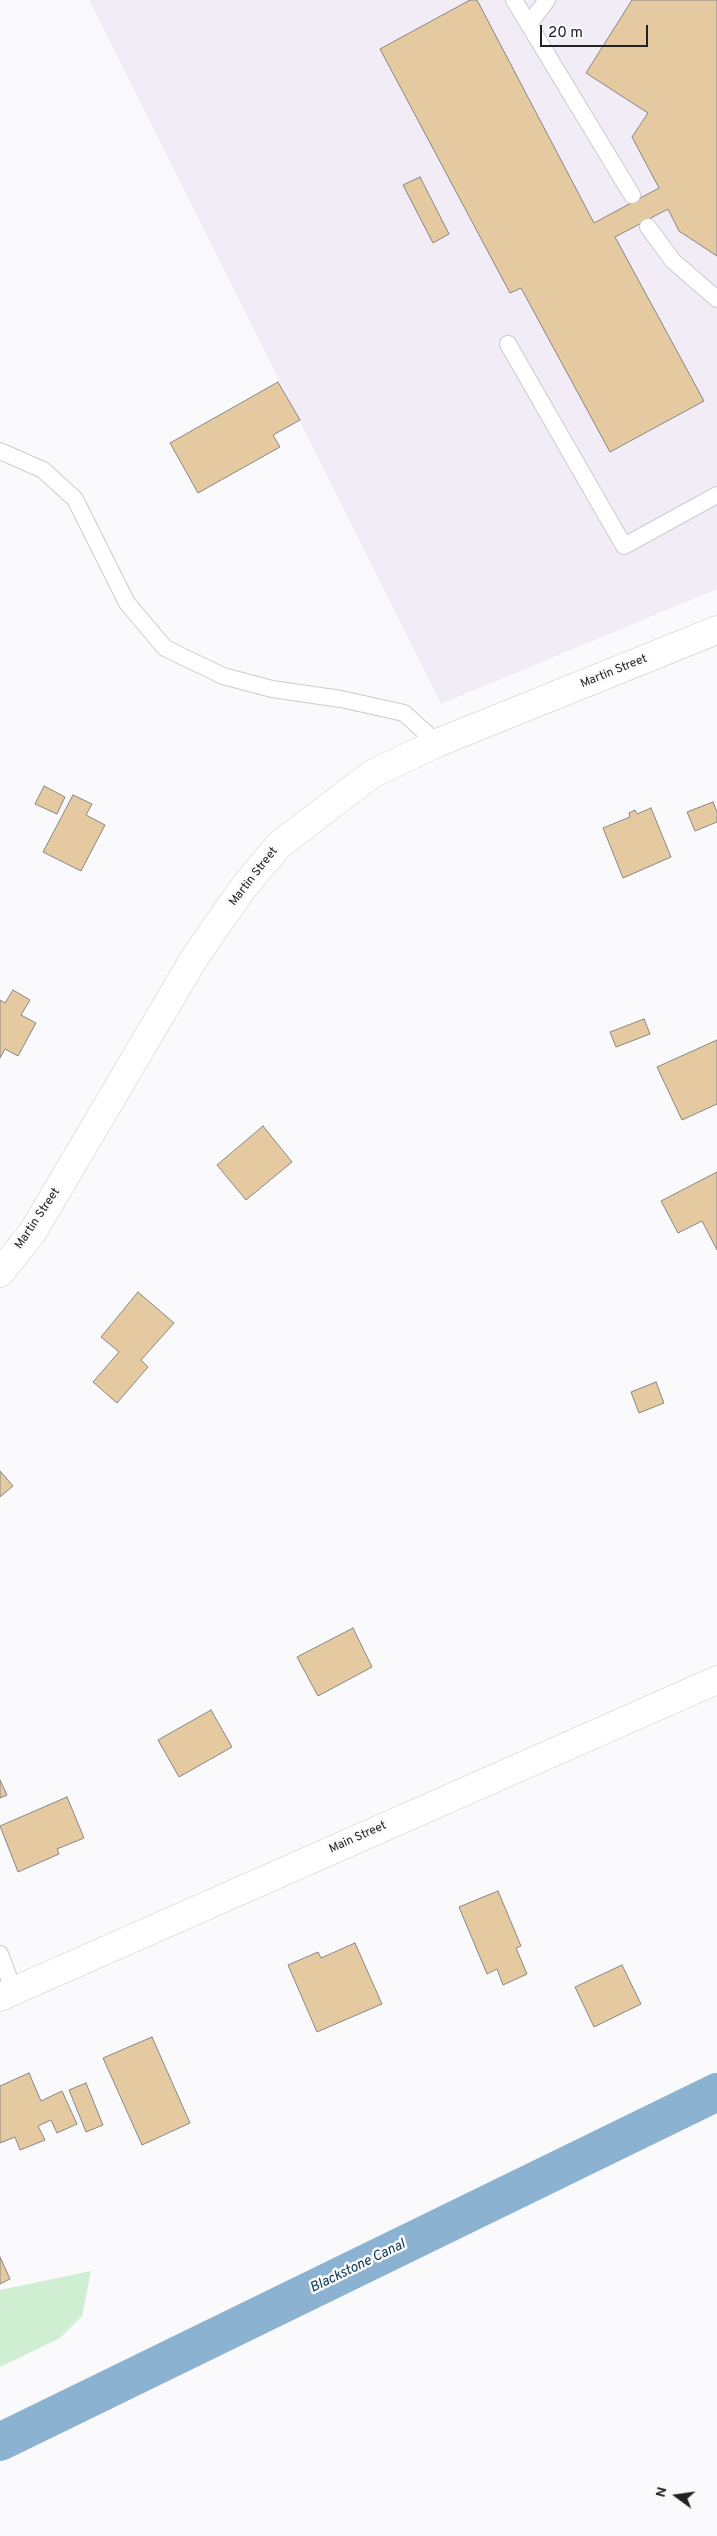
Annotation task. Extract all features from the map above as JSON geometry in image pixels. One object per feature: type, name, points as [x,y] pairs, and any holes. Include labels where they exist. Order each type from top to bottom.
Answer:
[{"type":"street","name":"Martin Street","points":[[0,1273],[32,1233],[195,957],[243,888],[273,852],[316,815],[372,774],[437,743],[717,630]]},
{"type":"street","name":"Main Street","points":[[7,1994],[717,1680]]},
{"type":"lane","points":[[514,0],[632,194]]},
{"type":"lane","points":[[529,24],[547,0]]},
{"type":"lane","points":[[648,227],[673,261],[717,299]]},
{"type":"lane","points":[[508,344],[624,546],[717,495]]},
{"type":"lane","points":[[0,450],[43,470],[75,499],[127,603],[165,648],[223,676],[272,689],[341,699],[404,713],[437,743]]},
{"type":"lane","points":[[0,1954],[7,1994]]},
{"type":"shaded area","points":[[89,0],[717,0],[717,589],[441,704]]},
{"type":"green space","points":[[91,2271],[82,2316],[60,2338],[0,2367],[0,2290]]},
{"type":"building","points":[[470,0],[477,0],[594,223],[659,188],[632,137],[648,113],[586,73],[632,0],[717,0],[717,256],[679,231],[668,209],[615,237],[704,401],[610,452],[521,288],[510,293],[380,49]]},
{"type":"building","points":[[420,177],[449,234],[433,243],[403,185]]},
{"type":"building","points":[[278,382],[300,420],[273,435],[280,447],[198,493],[170,443]]},
{"type":"building","points":[[44,786],[65,797],[57,814],[35,804]]},
{"type":"building","points":[[73,795],[92,804],[86,815],[105,825],[81,871],[43,852]]},
{"type":"building","points":[[713,802],[717,812],[717,822],[695,831],[687,812]]},
{"type":"building","points":[[651,808],[671,857],[623,878],[603,828],[630,817],[629,813],[635,810],[637,814]]},
{"type":"building","points":[[13,990],[30,1000],[21,1015],[36,1023],[18,1056],[5,1049],[0,1058],[0,1000],[5,1003]]},
{"type":"building","points":[[644,1019],[650,1034],[616,1047],[610,1032]]},
{"type":"building","points":[[717,1040],[717,1104],[682,1120],[657,1067]]},
{"type":"building","points":[[263,1126],[292,1162],[246,1200],[217,1165]]},
{"type":"building","points":[[717,1172],[717,1250],[702,1221],[678,1233],[661,1201]]},
{"type":"building","points":[[138,1292],[174,1323],[141,1360],[148,1367],[117,1403],[93,1382],[119,1352],[101,1337]]},
{"type":"building","points":[[656,1382],[664,1403],[639,1413],[631,1392]]},
{"type":"building","points":[[0,1471],[13,1486],[0,1497]]},
{"type":"building","points":[[353,1628],[372,1667],[318,1696],[297,1657]]},
{"type":"building","points":[[211,1710],[232,1747],[179,1777],[158,1740]]},
{"type":"building","points":[[0,1780],[7,1795],[0,1798]]},
{"type":"building","points":[[67,1797],[84,1838],[57,1849],[59,1854],[18,1872],[0,1826]]},
{"type":"building","points":[[498,1891],[521,1946],[516,1948],[527,1974],[503,1985],[497,1969],[487,1974],[459,1907]]},
{"type":"building","points":[[355,1943],[382,2004],[317,2032],[288,1965],[318,1952],[321,1958]]},
{"type":"building","points":[[622,1965],[641,2004],[594,2027],[575,1987]]},
{"type":"building","points":[[152,2037],[190,2123],[142,2145],[103,2058]]},
{"type":"building","points":[[29,2073],[41,2101],[62,2091],[77,2124],[57,2133],[51,2120],[38,2126],[45,2140],[20,2150],[15,2137],[0,2143],[0,2086]]},
{"type":"building","points":[[86,2083],[103,2125],[86,2132],[69,2090]]},
{"type":"building","points":[[0,2257],[10,2279],[0,2284]]},
{"type":"waterway","name":"Blackstone Canal","points":[[0,2442],[717,2092]]}]
